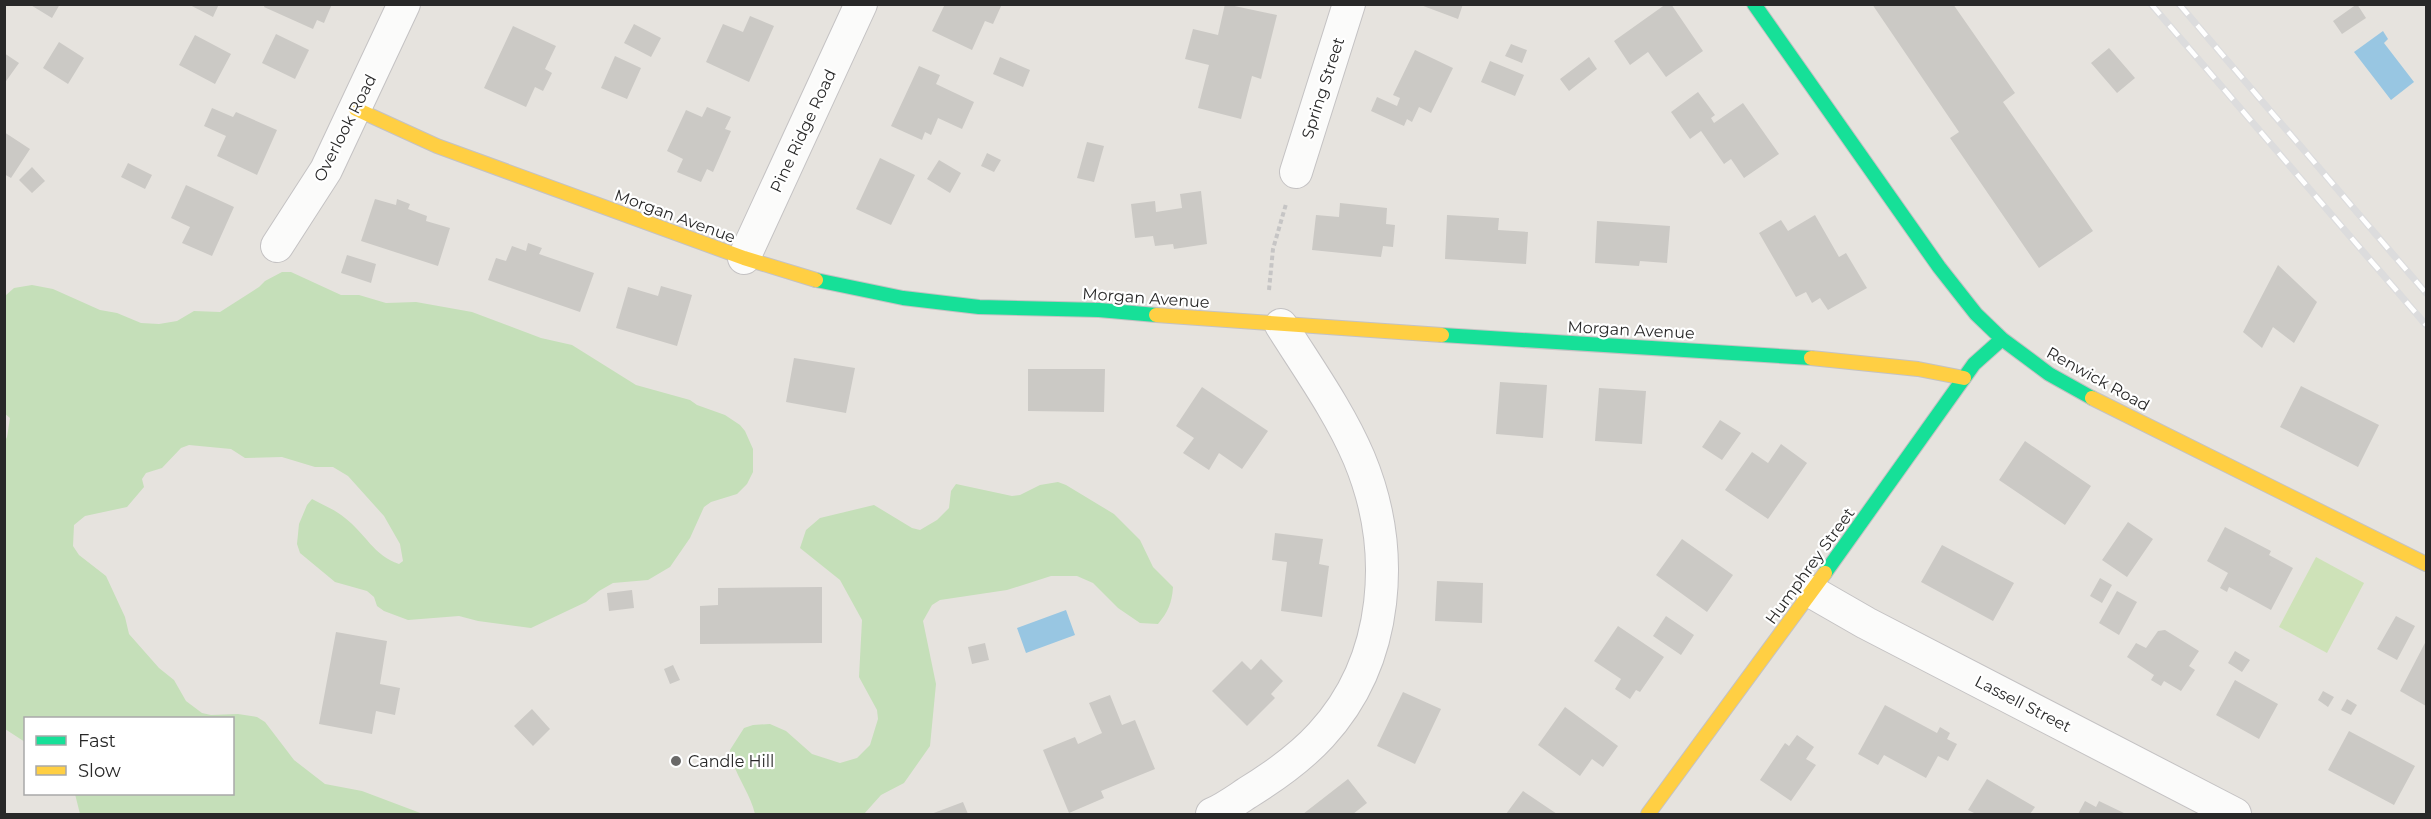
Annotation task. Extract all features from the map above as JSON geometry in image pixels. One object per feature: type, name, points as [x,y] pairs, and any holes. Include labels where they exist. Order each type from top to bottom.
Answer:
[{"type":"street","name":"Overlook Road","points":[[276,246],[326,170],[404,4]]},
{"type":"street","name":"Pine Ridge Road","points":[[744,258],[861,4]]},
{"type":"street","name":"Spring Street","points":[[1296,172],[1349,4]]},
{"type":"street","name":"Renwick Road","points":[[1754,4],[1939,267],[1976,314],[2002,339],[2049,374],[2082,393],[2427,564]]},
{"type":"street","name":"Morgan Avenue","points":[[356,109],[448,150],[744,258],[828,284],[979,307],[1099,310],[1281,325],[1776,355],[1918,369],[1964,378]]},
{"type":"street","points":[[1212,814],[1274,777],[1322,734],[1346,702],[1357,682],[1371,646],[1381,601],[1383,578],[1380,533],[1369,484],[1347,433],[1281,325]]},
{"type":"street","name":"Humphrey Street","points":[[1648,814],[1812,592],[1974,364],[2002,339]]},
{"type":"street","name":"Lassell Street","points":[[1812,592],[1877,629],[2235,814]]},
{"type":"path","points":[[1281,325],[1274,311],[1268,288],[1273,249],[1296,172]]},
{"type":"green space","points":[[282,272],[291,272],[341,295],[359,295],[386,303],[416,302],[472,312],[541,338],[572,345],[636,385],[690,400],[697,405],[725,415],[740,425],[753,449],[753,472],[747,484],[737,494],[711,502],[704,507],[690,538],[670,567],[648,580],[613,583],[586,602],[531,628],[478,621],[459,616],[408,620],[384,611],[377,606],[374,597],[367,591],[335,582],[300,553],[297,544],[299,524],[312,499],[341,515],[383,556],[399,564],[403,561],[400,544],[384,516],[348,476],[333,467],[315,467],[282,457],[245,458],[231,449],[189,445],[181,448],[162,468],[146,473],[142,479],[144,487],[127,507],[85,516],[74,525],[73,546],[79,555],[106,576],[125,617],[129,634],[159,668],[174,680],[186,701],[202,713],[257,717],[265,722],[294,760],[325,784],[362,791],[423,814],[80,814],[75,795],[234,795],[234,717],[24,717],[24,741],[5,729],[4,443],[10,418],[4,413],[5,296],[14,288],[32,285],[53,289],[100,310],[117,313],[141,323],[159,324],[177,321],[194,311],[220,312]]},
{"type":"green space","points":[[1058,482],[1114,514],[1140,540],[1153,567],[1173,587],[1169,607],[1158,624],[1140,623],[1118,608],[1093,583],[1077,576],[1051,576],[1007,590],[940,600],[932,605],[923,621],[936,684],[930,746],[904,783],[881,795],[864,814],[755,814],[734,767],[730,750],[744,728],[770,724],[786,731],[812,754],[840,763],[857,758],[870,745],[878,719],[877,710],[859,677],[862,620],[840,580],[800,548],[806,530],[820,518],[874,505],[912,528],[920,530],[937,520],[949,508],[951,491],[956,484],[1012,496],[1020,495],[1040,485]]},
{"type":"green space","points":[[2316,557],[2364,583],[2327,653],[2279,627]]},
{"type":"water","points":[[2383,31],[2388,39],[2384,43],[2414,82],[2391,100],[2354,52]]},
{"type":"water","points":[[1066,610],[1075,635],[1026,653],[1017,628]]},
{"type":"building","points":[[29,4],[60,4],[52,18]]},
{"type":"building","points":[[188,4],[219,4],[213,17]]},
{"type":"building","points":[[265,4],[332,4],[324,23],[317,20],[313,29],[264,7]]},
{"type":"building","points":[[945,4],[1002,4],[993,24],[985,21],[972,50],[932,31]]},
{"type":"building","points":[[1225,4],[1277,15],[1261,79],[1252,76],[1241,119],[1198,108],[1209,65],[1185,59],[1193,29],[1218,35]]},
{"type":"building","points":[[1418,4],[1463,4],[1458,19]]},
{"type":"building","points":[[1666,4],[1671,4],[1703,51],[1666,77],[1648,52],[1630,65],[1614,41]]},
{"type":"building","points":[[1872,4],[1953,4],[2015,93],[2003,102],[2093,231],[2039,268],[1950,138],[1959,132]]},
{"type":"building","points":[[2357,4],[2366,18],[2342,34],[2333,21]]},
{"type":"building","points":[[750,16],[774,26],[749,82],[706,62],[723,24],[743,32]]},
{"type":"building","points":[[634,24],[661,38],[651,57],[624,43]]},
{"type":"building","points":[[513,26],[556,46],[545,69],[552,73],[543,91],[535,87],[526,107],[484,88]]},
{"type":"building","points":[[276,34],[309,50],[295,79],[262,63]]},
{"type":"building","points":[[195,35],[231,54],[215,84],[179,65]]},
{"type":"building","points":[[59,42],[84,58],[68,84],[43,68]]},
{"type":"building","points":[[1511,44],[1527,50],[1522,63],[1505,56]]},
{"type":"building","points":[[2109,48],[2135,78],[2117,93],[2091,63]]},
{"type":"building","points":[[1415,50],[1453,68],[1431,113],[1419,107],[1412,122],[1407,119],[1404,126],[1371,111],[1377,97],[1397,106],[1400,98],[1393,95]]},
{"type":"building","points":[[4,53],[19,63],[4,84]]},
{"type":"building","points":[[615,56],[641,68],[627,99],[601,88]]},
{"type":"building","points":[[1000,57],[1030,70],[1023,87],[993,74]]},
{"type":"building","points":[[1589,57],[1597,69],[1569,91],[1560,79]]},
{"type":"building","points":[[1490,61],[1524,75],[1515,96],[1481,82]]},
{"type":"building","points":[[919,66],[940,75],[936,84],[974,102],[962,129],[938,118],[931,135],[925,132],[922,140],[891,126]]},
{"type":"building","points":[[1698,92],[1715,115],[1711,118],[1714,123],[1743,103],[1779,154],[1744,178],[1731,159],[1724,164],[1701,131],[1690,139],[1671,112]]},
{"type":"building","points":[[707,107],[731,117],[725,129],[731,131],[713,172],[707,169],[701,182],[677,172],[683,159],[667,151],[686,110],[702,117]]},
{"type":"building","points":[[212,108],[233,117],[236,112],[277,130],[257,175],[217,156],[226,136],[204,126]]},
{"type":"building","points":[[4,132],[30,149],[11,178],[4,174]]},
{"type":"building","points":[[1087,142],[1104,146],[1094,182],[1077,178]]},
{"type":"building","points":[[987,153],[1001,160],[994,172],[981,166]]},
{"type":"building","points":[[880,158],[915,175],[891,225],[856,209]]},
{"type":"building","points":[[939,160],[961,173],[950,193],[927,179]]},
{"type":"building","points":[[128,163],[152,175],[145,189],[121,177]]},
{"type":"building","points":[[32,167],[45,181],[32,193],[19,180]]},
{"type":"building","points":[[186,185],[234,207],[212,256],[182,243],[190,227],[171,218]]},
{"type":"building","points":[[1201,191],[1207,244],[1174,249],[1173,244],[1155,246],[1153,236],[1135,238],[1131,204],[1155,201],[1156,212],[1182,208],[1180,194]]},
{"type":"building","points":[[375,199],[396,205],[397,199],[410,204],[408,209],[427,216],[426,221],[450,228],[438,266],[361,241]]},
{"type":"building","points":[[1340,203],[1387,208],[1386,224],[1395,225],[1393,247],[1383,246],[1381,257],[1312,250],[1316,215],[1339,217]]},
{"type":"building","points":[[1447,215],[1499,218],[1498,230],[1528,232],[1526,264],[1445,259]]},
{"type":"building","points":[[1815,215],[1839,257],[1846,253],[1867,288],[1828,310],[1820,298],[1812,303],[1806,292],[1796,297],[1759,233],[1781,220],[1788,231]]},
{"type":"building","points":[[1597,221],[1670,226],[1667,263],[1640,261],[1639,266],[1595,263]]},
{"type":"building","points":[[528,243],[542,248],[539,254],[594,273],[580,312],[488,280],[496,258],[506,261],[512,246],[526,251]]},
{"type":"building","points":[[347,255],[376,264],[371,283],[341,273]]},
{"type":"building","points":[[2278,265],[2317,302],[2294,343],[2273,327],[2262,348],[2243,332]]},
{"type":"building","points":[[661,286],[692,295],[677,346],[616,328],[628,287],[658,296]]},
{"type":"building","points":[[794,358],[855,368],[846,413],[786,402]]},
{"type":"building","points":[[1028,369],[1105,369],[1104,412],[1028,411]]},
{"type":"building","points":[[1500,382],[1547,385],[1543,438],[1496,434]]},
{"type":"building","points":[[2301,386],[2379,425],[2358,467],[2280,427]]},
{"type":"building","points":[[1202,387],[1268,431],[1242,469],[1219,453],[1209,470],[1183,453],[1194,438],[1176,426]]},
{"type":"building","points":[[1599,388],[1646,391],[1642,444],[1595,441]]},
{"type":"building","points":[[1720,420],[1741,433],[1722,460],[1702,447]]},
{"type":"building","points":[[2025,441],[2091,486],[2065,525],[1999,480]]},
{"type":"building","points":[[1781,444],[1807,463],[1768,519],[1725,490],[1752,452],[1768,463]]},
{"type":"building","points":[[2128,522],[2153,539],[2127,577],[2102,560]]},
{"type":"building","points":[[2225,527],[2271,551],[2269,555],[2293,568],[2271,610],[2229,587],[2227,592],[2220,588],[2228,573],[2207,561]]},
{"type":"building","points":[[1275,533],[1323,539],[1319,564],[1329,566],[1322,617],[1281,611],[1287,562],[1272,560]]},
{"type":"building","points":[[1682,539],[1733,575],[1707,612],[1656,575]]},
{"type":"building","points":[[1942,545],[2014,583],[1993,621],[1921,582]]},
{"type":"building","points":[[2100,578],[2112,585],[2102,603],[2090,596]]},
{"type":"building","points":[[1437,581],[1483,583],[1482,623],[1435,621]]},
{"type":"building","points":[[822,587],[822,643],[700,644],[700,606],[718,605],[718,588]]},
{"type":"building","points":[[632,590],[634,608],[609,611],[607,593]]},
{"type":"building","points":[[2117,591],[2137,602],[2119,635],[2099,623]]},
{"type":"building","points":[[1666,616],[1694,635],[1681,655],[1653,636]]},
{"type":"building","points":[[2396,616],[2415,626],[2397,660],[2377,649]]},
{"type":"building","points":[[1618,626],[1664,657],[1640,692],[1636,690],[1630,699],[1615,689],[1621,679],[1594,661]]},
{"type":"building","points":[[2165,630],[2199,651],[2189,666],[2195,670],[2181,691],[2164,681],[2161,686],[2151,680],[2154,675],[2127,657],[2136,643],[2146,648],[2158,631]]},
{"type":"building","points":[[336,632],[387,641],[380,684],[400,688],[395,715],[376,711],[372,734],[319,724]]},
{"type":"building","points":[[2426,641],[2426,706],[2400,691]]},
{"type":"building","points":[[985,643],[989,660],[972,664],[968,647]]},
{"type":"building","points":[[2235,651],[2250,660],[2242,672],[2228,663]]},
{"type":"building","points":[[1261,659],[1283,681],[1271,694],[1275,698],[1247,726],[1212,691],[1242,661],[1251,670]]},
{"type":"building","points":[[673,665],[680,680],[670,684],[664,669]]},
{"type":"building","points":[[2235,680],[2278,704],[2259,739],[2216,715]]},
{"type":"building","points":[[2323,691],[2334,697],[2328,707],[2318,700]]},
{"type":"building","points":[[1403,692],[1441,709],[1415,764],[1377,746]]},
{"type":"building","points":[[1110,695],[1122,725],[1135,720],[1155,769],[1101,791],[1104,798],[1069,813],[1043,750],[1075,737],[1078,744],[1102,733],[1089,703]]},
{"type":"building","points":[[2347,699],[2357,705],[2351,715],[2341,710]]},
{"type":"building","points":[[1885,705],[1937,733],[1940,727],[1950,733],[1947,739],[1957,744],[1948,761],[1938,756],[1926,778],[1884,755],[1878,765],[1858,754]]},
{"type":"building","points":[[1565,707],[1618,746],[1603,767],[1592,759],[1580,776],[1538,745]]},
{"type":"building","points":[[532,709],[550,729],[533,746],[514,726]]},
{"type":"building","points":[[2349,731],[2415,766],[2394,805],[2328,770]]},
{"type":"building","points":[[1797,735],[1814,747],[1806,759],[1816,765],[1791,801],[1760,780],[1785,743],[1789,746]]},
{"type":"building","points":[[1348,779],[1367,803],[1353,814],[1303,814]]},
{"type":"building","points":[[1987,779],[2035,807],[2030,814],[1976,814],[1968,810]]},
{"type":"building","points":[[1523,791],[1557,814],[1506,814]]},
{"type":"building","points":[[2085,801],[2096,807],[2099,801],[2126,814],[2078,814]]},
{"type":"building","points":[[963,802],[968,814],[931,814]]},
{"type":"railway","points":[[2151,4],[2426,325]]},
{"type":"railway","points":[[2179,4],[2426,293]]},
{"type":"traffic: fast","points":[[1754,4],[1939,267],[1976,314],[2002,339],[2049,374],[2092,398]]},
{"type":"traffic: fast","points":[[816,280],[903,298],[979,307],[1099,310],[1156,315]]},
{"type":"traffic: fast","points":[[1442,335],[1811,358]]},
{"type":"traffic: fast","points":[[1825,573],[1974,364],[2002,339]]},
{"type":"traffic: slow","points":[[356,109],[437,146],[744,258],[816,280]]},
{"type":"traffic: slow","points":[[1156,315],[1442,335]]},
{"type":"traffic: slow","points":[[1811,358],[1918,369],[1964,378]]},
{"type":"traffic: slow","points":[[2092,398],[2426,564]]},
{"type":"traffic: slow","points":[[1648,814],[1825,573]]},
{"type":"place","name":"Candle Hill","points":[[676,761]]}]
